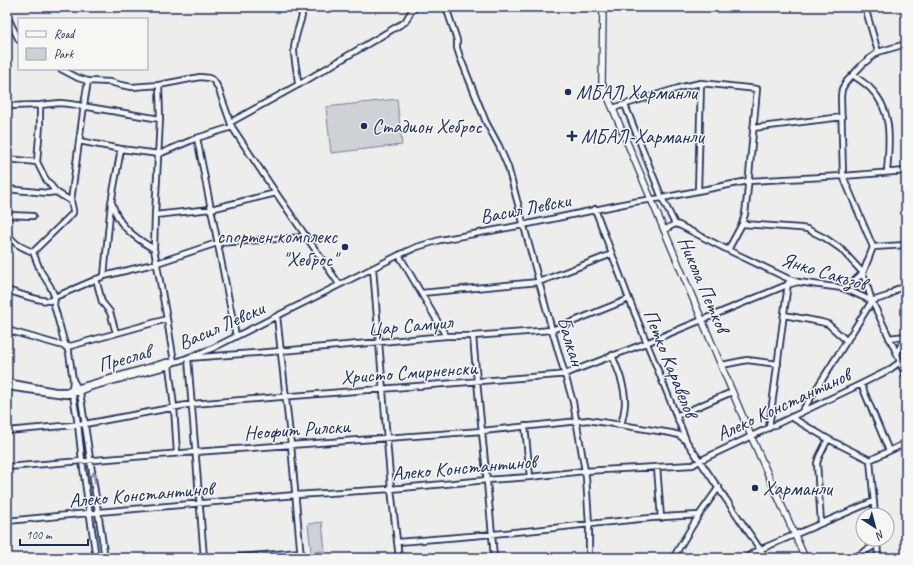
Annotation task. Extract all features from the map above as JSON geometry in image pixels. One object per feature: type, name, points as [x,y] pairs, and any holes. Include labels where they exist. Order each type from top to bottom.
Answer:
[{"type":"street","points":[[298,85],[294,48],[302,16],[299,7]]},
{"type":"street","points":[[80,141],[159,154],[232,125],[405,22],[412,10],[416,7]]},
{"type":"street","name":"Балкан","points":[[446,7],[457,40],[457,48],[460,57],[486,122],[500,146],[508,167],[573,402],[586,477],[589,524],[589,558]]},
{"type":"street","name":"Никола Петков","points":[[603,7],[602,83],[722,365],[732,392],[805,558]]},
{"type":"street","points":[[865,7],[878,52]]},
{"type":"street","points":[[7,16],[18,38]]},
{"type":"street","points":[[845,289],[862,273],[873,247],[844,176],[842,89],[846,82],[863,64],[878,52],[906,46]]},
{"type":"street","points":[[63,70],[78,78],[88,81],[110,82],[132,87],[159,85],[200,77],[213,80],[216,84],[232,125],[276,193],[339,284]]},
{"type":"street","points":[[853,75],[870,89],[878,98],[883,107],[887,119],[889,136],[887,172]]},
{"type":"street","points":[[33,252],[73,213],[71,201],[88,81]]},
{"type":"street","points":[[613,108],[682,87],[701,83],[757,89],[746,208],[742,224],[728,250]]},
{"type":"street","points":[[698,191],[701,83]]},
{"type":"street","points":[[159,85],[159,154],[154,249],[174,362]]},
{"type":"street","points":[[7,106],[60,103],[84,105],[160,119]]},
{"type":"street","points":[[40,105],[37,162],[45,178],[56,192],[71,201]]},
{"type":"street","points":[[625,105],[662,198],[675,224],[664,230]]},
{"type":"street","points":[[753,128],[842,117]]},
{"type":"street","points":[[197,138],[236,336]]},
{"type":"street","points":[[104,276],[111,203],[121,148]]},
{"type":"street","points":[[7,160],[37,162]]},
{"type":"street","name":"Васил Левски","points":[[174,362],[211,349],[399,255],[417,247],[440,240],[523,225],[595,209],[748,182],[906,171]]},
{"type":"street","points":[[7,189],[56,192]]},
{"type":"street","points":[[155,215],[211,209],[276,193]]},
{"type":"street","points":[[111,203],[125,228],[154,249]]},
{"type":"street","name":"Петко Каравелов","points":[[595,209],[646,343],[687,442],[766,558]]},
{"type":"street","points":[[7,215],[33,216]]},
{"type":"street","name":"Янко Сакъзов","points":[[675,224],[788,279],[798,282],[845,289],[872,301],[897,354],[906,378]]},
{"type":"street","points":[[742,224],[807,229],[834,243],[862,273],[872,301]]},
{"type":"street","points":[[7,232],[13,242],[20,247],[33,252],[40,270],[55,297],[54,305],[69,353],[72,392],[78,424],[96,558]]},
{"type":"street","points":[[7,290],[38,300],[50,300],[104,276],[157,262],[217,243],[306,237]]},
{"type":"street","points":[[873,247],[906,245]]},
{"type":"street","points":[[421,293],[539,282],[612,254]]},
{"type":"street","points":[[399,255],[446,336]]},
{"type":"street","points":[[373,268],[399,558]]},
{"type":"street","points":[[96,279],[102,302],[110,312],[116,333]]},
{"type":"street","points":[[769,428],[788,279]]},
{"type":"street","name":"Христо Смирненски","points":[[7,431],[85,424],[192,404],[557,376],[646,343],[787,285],[798,282]]},
{"type":"street","points":[[801,412],[872,301],[888,296],[897,289],[906,288]]},
{"type":"street","name":"Цар Самуил","points":[[188,358],[380,343],[446,336],[473,336],[552,330],[629,299]]},
{"type":"street","points":[[784,315],[828,324],[847,341]]},
{"type":"street","points":[[277,316],[292,445],[301,558]]},
{"type":"street","points":[[7,330],[67,347],[167,319]]},
{"type":"street","points":[[473,336],[494,558]]},
{"type":"street","points":[[889,338],[905,336]]},
{"type":"street","points":[[897,354],[905,336]]},
{"type":"street","points":[[612,356],[622,382],[624,392],[625,403],[621,425]]},
{"type":"street","points":[[188,358],[204,558]]},
{"type":"street","points":[[722,365],[747,360],[778,364]]},
{"type":"street","name":"Преслав","points":[[7,387],[65,395],[166,362],[174,362]]},
{"type":"street","name":"Преслав","points":[[79,390],[169,366],[174,362]]},
{"type":"street","name":"Алеко Константинов","points":[[7,521],[296,495],[392,489],[584,471],[694,465],[889,370],[900,362]]},
{"type":"street","points":[[169,366],[177,453]]},
{"type":"street","points":[[72,380],[79,390],[105,558]]},
{"type":"street","name":"Преслав","points":[[7,382],[55,391],[72,392]]},
{"type":"street","points":[[861,384],[889,451]]},
{"type":"street","points":[[676,416],[732,392]]},
{"type":"street","points":[[791,417],[828,439],[870,460]]},
{"type":"street","name":"Неофит Рилски","points":[[7,467],[482,431],[576,420],[589,420],[674,434],[687,442]]},
{"type":"street","points":[[524,426],[530,477]]},
{"type":"street","points":[[821,523],[817,463],[828,439]]},
{"type":"street","points":[[870,460],[906,443]]},
{"type":"street","points":[[870,460],[874,507]]},
{"type":"street","points":[[657,467],[661,518]]},
{"type":"street","points":[[673,558],[699,515],[719,487]]},
{"type":"street","points":[[746,558],[754,552],[874,501]]},
{"type":"street","points":[[397,542],[699,515]]},
{"type":"street","points":[[854,558],[870,547]]},
{"type":"street","points":[[877,547],[878,558]]},
{"type":"street","points":[[229,558],[301,552]]},
{"type":"green space","name":"Стадион Хеброс","points":[[397,99],[402,145],[331,153],[326,107]]},
{"type":"green space","points":[[322,522],[325,551],[311,552],[308,524]]},
{"type":"place","name":"МБАЛ Харманли","points":[[568,92]]},
{"type":"place","name":"Стадион Хеброс","points":[[364,126]]},
{"type":"place","name":"МБАЛ-Харманли","points":[[572,136]]},
{"type":"place","name":"спортен комплекс \"Хеброс\"","points":[[345,247]]},
{"type":"place","name":"Харманли","points":[[755,488]]}]
